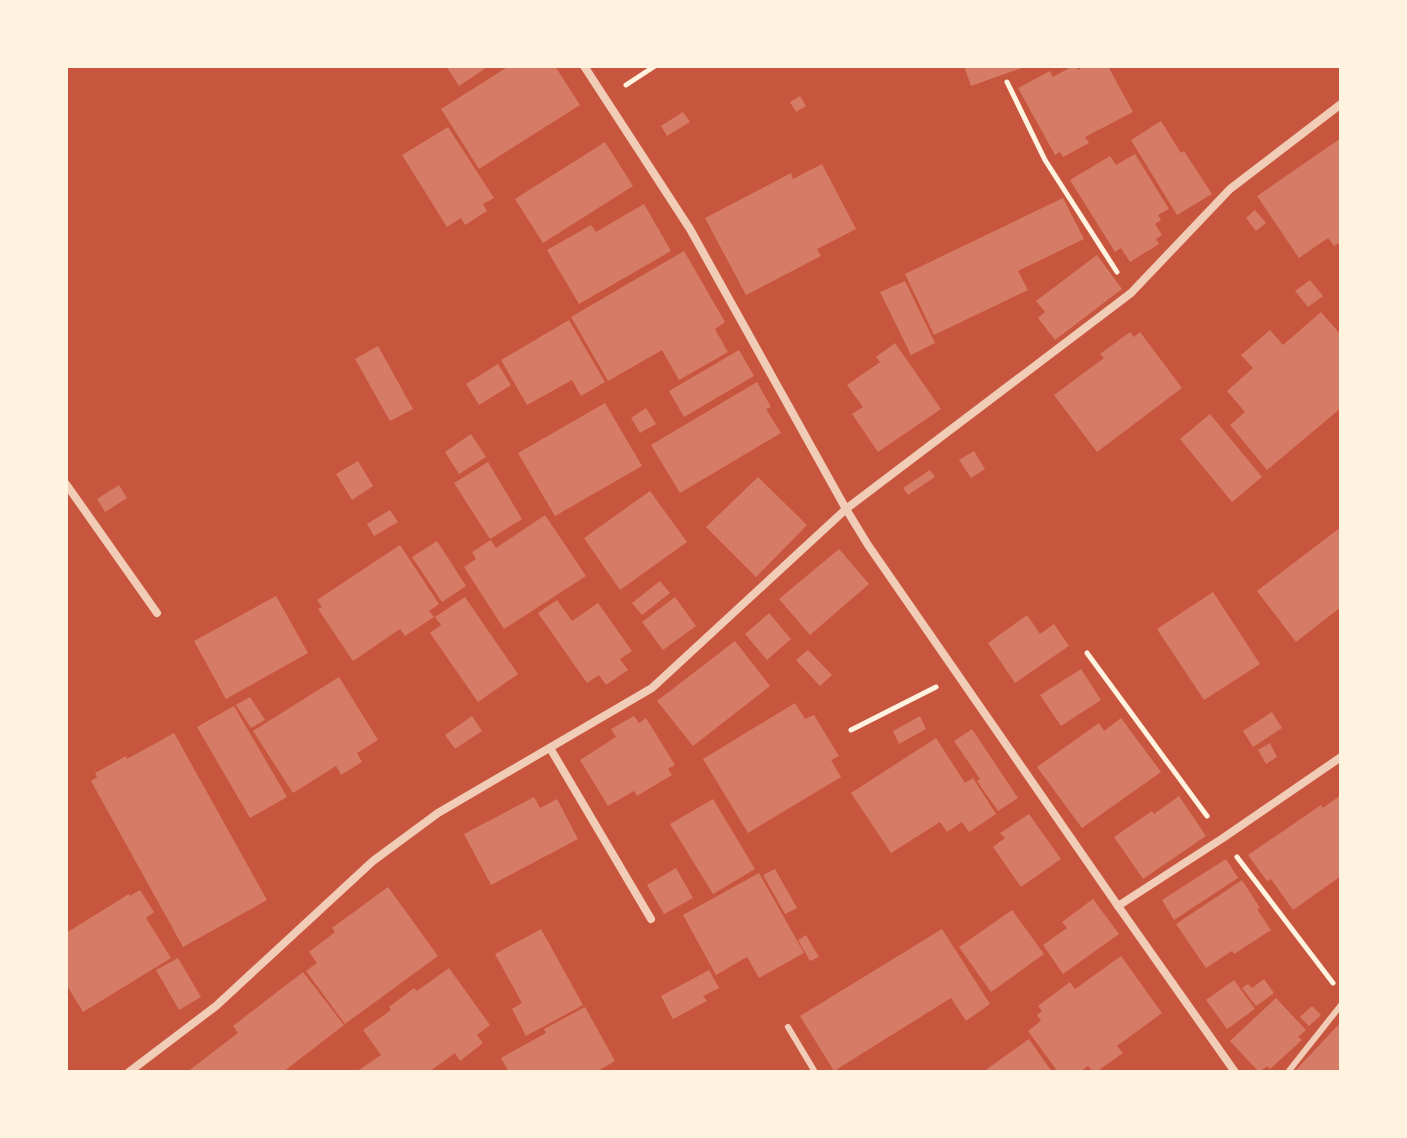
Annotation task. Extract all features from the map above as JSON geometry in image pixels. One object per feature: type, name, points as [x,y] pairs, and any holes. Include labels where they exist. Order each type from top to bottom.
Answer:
[{"type":"street","points":[[584,66],[690,229],[868,545],[1235,1072]]},
{"type":"street","points":[[129,1072],[216,1006],[373,861],[438,813],[652,688],[846,509],[1131,293],[1230,189],[1341,104]]},
{"type":"street","points":[[66,484],[157,613]]},
{"type":"street","points":[[550,748],[651,919]]},
{"type":"street","points":[[1118,906],[1341,757]]},
{"type":"lane","points":[[1288,1072],[1341,1005]]},
{"type":"lane","points":[[788,1027],[815,1072]]},
{"type":"path","points":[[605,99],[655,66]]},
{"type":"path","points":[[1007,82],[1045,160],[1131,293]]},
{"type":"path","points":[[1087,653],[1341,994]]},
{"type":"path","points":[[851,730],[958,675]]},
{"type":"building","points":[[446,66],[489,66],[459,86]]},
{"type":"building","points":[[509,66],[555,66],[580,105],[479,169],[441,109]]},
{"type":"building","points":[[964,66],[1027,66],[971,86]]},
{"type":"building","points":[[1073,66],[1078,70],[1085,66],[1108,66],[1133,112],[1085,137],[1089,143],[1063,157],[1060,152],[1055,155],[1018,88],[1050,71],[1053,77]]},
{"type":"building","points":[[800,96],[806,106],[796,112],[790,102]]},
{"type":"building","points":[[683,112],[690,122],[667,136],[661,126]]},
{"type":"building","points":[[1161,121],[1212,194],[1177,215],[1131,140]]},
{"type":"building","points":[[448,127],[494,198],[483,204],[487,211],[465,225],[461,218],[447,227],[402,155]]},
{"type":"building","points":[[1341,138],[1341,242],[1334,246],[1328,238],[1299,258],[1257,196]]},
{"type":"building","points":[[605,142],[633,186],[543,243],[515,199]]},
{"type":"building","points":[[1135,154],[1169,209],[1158,215],[1161,220],[1155,224],[1162,235],[1156,239],[1159,244],[1130,262],[1121,248],[1115,252],[1070,180],[1110,156],[1116,165]]},
{"type":"building","points":[[822,164],[856,229],[817,249],[821,256],[746,295],[705,218],[791,173],[793,179]]},
{"type":"building","points":[[1063,198],[1084,239],[1018,271],[1028,290],[934,335],[905,274]]},
{"type":"building","points":[[644,204],[671,251],[579,304],[547,250],[591,225],[596,232]]},
{"type":"building","points":[[1255,210],[1266,223],[1256,231],[1246,218]]},
{"type":"building","points":[[684,251],[725,322],[715,329],[728,352],[679,380],[662,350],[608,381],[571,317]]},
{"type":"building","points":[[1097,255],[1122,289],[1055,340],[1038,318],[1045,312],[1036,301]]},
{"type":"building","points":[[1310,280],[1323,296],[1308,307],[1295,291]]},
{"type":"building","points":[[905,281],[935,343],[911,355],[880,292]]},
{"type":"building","points":[[1321,312],[1341,335],[1341,408],[1267,470],[1230,425],[1245,412],[1227,391],[1253,368],[1241,355],[1270,330],[1283,345]]},
{"type":"building","points":[[569,320],[605,382],[581,396],[572,380],[527,405],[501,360]]},
{"type":"building","points":[[1130,332],[1134,337],[1140,332],[1182,388],[1097,452],[1054,395],[1104,358],[1100,354]]},
{"type":"building","points":[[895,343],[941,409],[878,452],[852,414],[863,407],[847,385],[880,362],[876,357]]},
{"type":"building","points":[[378,346],[413,409],[390,421],[355,359]]},
{"type":"building","points":[[739,350],[754,376],[684,417],[669,391]]},
{"type":"building","points":[[498,364],[511,385],[479,405],[466,384]]},
{"type":"building","points":[[757,382],[771,407],[766,409],[781,433],[680,493],[651,445]]},
{"type":"building","points":[[605,403],[642,466],[555,516],[518,453]]},
{"type":"building","points":[[646,408],[656,424],[640,433],[631,418]]},
{"type":"building","points":[[1210,414],[1262,477],[1232,502],[1180,439]]},
{"type":"building","points":[[471,434],[486,457],[459,474],[445,452]]},
{"type":"building","points":[[974,451],[985,469],[971,478],[959,460]]},
{"type":"building","points":[[358,461],[373,486],[352,500],[336,474]]},
{"type":"building","points":[[488,462],[522,519],[490,539],[454,483]]},
{"type":"building","points":[[930,470],[935,477],[908,495],[903,488]]},
{"type":"building","points":[[758,477],[807,525],[756,577],[706,527]]},
{"type":"building","points":[[119,485],[127,498],[105,512],[97,499]]},
{"type":"building","points":[[650,491],[687,542],[620,590],[584,538]]},
{"type":"building","points":[[390,510],[398,522],[374,536],[367,524]]},
{"type":"building","points":[[545,515],[586,576],[504,629],[464,567],[476,559],[472,552],[491,540],[496,548]]},
{"type":"building","points":[[1341,527],[1341,607],[1296,642],[1257,591]]},
{"type":"building","points":[[437,541],[466,586],[442,602],[412,557]]},
{"type":"building","points":[[400,545],[439,604],[429,611],[434,617],[405,636],[400,629],[353,661],[318,609],[322,607],[317,600]]},
{"type":"building","points":[[839,549],[869,584],[810,635],[779,599]]},
{"type":"building","points":[[660,581],[670,593],[642,615],[632,603]]},
{"type":"building","points":[[1213,592],[1260,664],[1204,700],[1157,629]]},
{"type":"building","points":[[276,596],[308,653],[226,699],[194,641]]},
{"type":"building","points":[[465,597],[518,674],[478,702],[430,633],[441,625],[435,617]]},
{"type":"building","points":[[675,597],[696,626],[663,650],[642,622]]},
{"type":"building","points":[[557,600],[572,621],[598,603],[632,651],[620,659],[628,670],[606,685],[599,675],[587,683],[538,613]]},
{"type":"building","points":[[769,613],[791,639],[767,660],[745,634]]},
{"type":"building","points":[[1027,615],[1040,634],[1054,624],[1069,646],[1015,683],[988,643]]},
{"type":"building","points":[[735,641],[770,686],[693,746],[657,701]]},
{"type":"building","points":[[808,650],[832,675],[820,686],[796,660]]},
{"type":"building","points":[[1081,669],[1101,700],[1061,726],[1040,695]]},
{"type":"building","points":[[339,677],[378,740],[357,753],[362,762],[341,775],[336,766],[293,793],[253,731]]},
{"type":"building","points":[[250,697],[265,720],[251,728],[236,705]]},
{"type":"building","points":[[795,703],[805,719],[814,715],[839,756],[831,760],[841,777],[748,833],[703,759]]},
{"type":"building","points":[[234,706],[287,797],[250,818],[197,727]]},
{"type":"building","points":[[1272,712],[1282,728],[1253,747],[1243,731]]},
{"type":"building","points":[[472,716],[482,731],[455,749],[445,735]]},
{"type":"building","points":[[634,716],[639,723],[646,718],[675,765],[668,769],[672,775],[637,796],[634,791],[608,806],[580,760],[616,737],[611,729]]},
{"type":"building","points":[[920,716],[926,729],[899,744],[893,731]]},
{"type":"building","points":[[1121,718],[1161,772],[1082,828],[1037,767],[1099,723],[1104,731]]},
{"type":"building","points":[[972,729],[1018,798],[998,811],[954,741]]},
{"type":"building","points":[[174,733],[267,900],[183,947],[91,781],[97,777],[95,773]]},
{"type":"building","points":[[936,738],[965,783],[973,778],[996,814],[969,832],[962,822],[947,832],[940,822],[891,853],[851,793]]},
{"type":"building","points":[[1270,743],[1277,757],[1266,764],[1258,750]]},
{"type":"building","points":[[1341,795],[1341,876],[1293,910],[1271,879],[1267,881],[1248,855],[1321,805],[1323,808]]},
{"type":"building","points":[[1179,796],[1206,836],[1143,879],[1114,837]]},
{"type":"building","points":[[534,797],[540,808],[557,799],[578,839],[491,885],[464,834]]},
{"type":"building","points":[[713,799],[755,869],[713,894],[670,824]]},
{"type":"building","points":[[1029,814],[1061,859],[1021,887],[993,847],[1005,838],[1000,833]]},
{"type":"building","points":[[1226,859],[1238,878],[1174,920],[1162,900]]},
{"type":"building","points":[[676,868],[693,898],[664,914],[647,885]]},
{"type":"building","points":[[775,869],[797,908],[785,914],[763,875]]},
{"type":"building","points":[[759,873],[804,953],[759,978],[747,957],[716,975],[683,915]]},
{"type":"building","points":[[1242,880],[1271,930],[1206,968],[1176,924]]},
{"type":"building","points":[[388,887],[438,956],[345,1024],[306,971],[317,963],[309,952],[335,932],[332,928]]},
{"type":"building","points":[[140,890],[154,912],[146,918],[171,958],[83,1012],[66,984],[66,933]]},
{"type":"building","points":[[1093,899],[1119,934],[1063,974],[1043,945],[1067,928],[1062,922]]},
{"type":"building","points":[[1012,910],[1044,954],[991,992],[959,947]]},
{"type":"building","points":[[541,929],[583,1005],[526,1036],[512,1009],[522,1003],[495,954]]},
{"type":"building","points":[[942,929],[990,1004],[966,1021],[951,998],[834,1071],[800,1016]]},
{"type":"building","points":[[806,935],[819,957],[810,961],[798,940]]},
{"type":"building","points":[[1121,956],[1162,1013],[1117,1046],[1123,1053],[1096,1072],[1088,1066],[1080,1072],[1058,1072],[1028,1031],[1041,1021],[1037,1015],[1042,1011],[1038,1006],[1070,982],[1075,989]]},
{"type":"building","points":[[178,958],[201,997],[179,1010],[156,970]]},
{"type":"building","points":[[449,968],[490,1025],[477,1035],[483,1043],[460,1061],[455,1053],[429,1072],[356,1072],[381,1055],[363,1030],[414,988],[417,991]]},
{"type":"building","points":[[709,970],[719,988],[703,996],[707,1001],[673,1019],[661,996]]},
{"type":"building","points":[[303,972],[344,1025],[283,1072],[187,1072],[238,1033],[233,1026]]},
{"type":"building","points":[[1264,979],[1274,993],[1256,1006],[1242,988],[1248,984],[1252,988]]},
{"type":"building","points":[[1234,980],[1255,1009],[1227,1029],[1206,1000]]},
{"type":"building","points":[[1276,998],[1306,1030],[1298,1037],[1302,1040],[1270,1069],[1267,1066],[1259,1072],[1230,1041]]},
{"type":"building","points":[[1312,1006],[1321,1015],[1309,1026],[1300,1017]]},
{"type":"building","points":[[585,1007],[615,1061],[596,1072],[509,1072],[501,1058],[546,1033],[544,1029]]},
{"type":"building","points":[[1341,1022],[1341,1072],[1294,1072]]},
{"type":"building","points":[[1029,1039],[1052,1072],[989,1072],[987,1069]]}]
